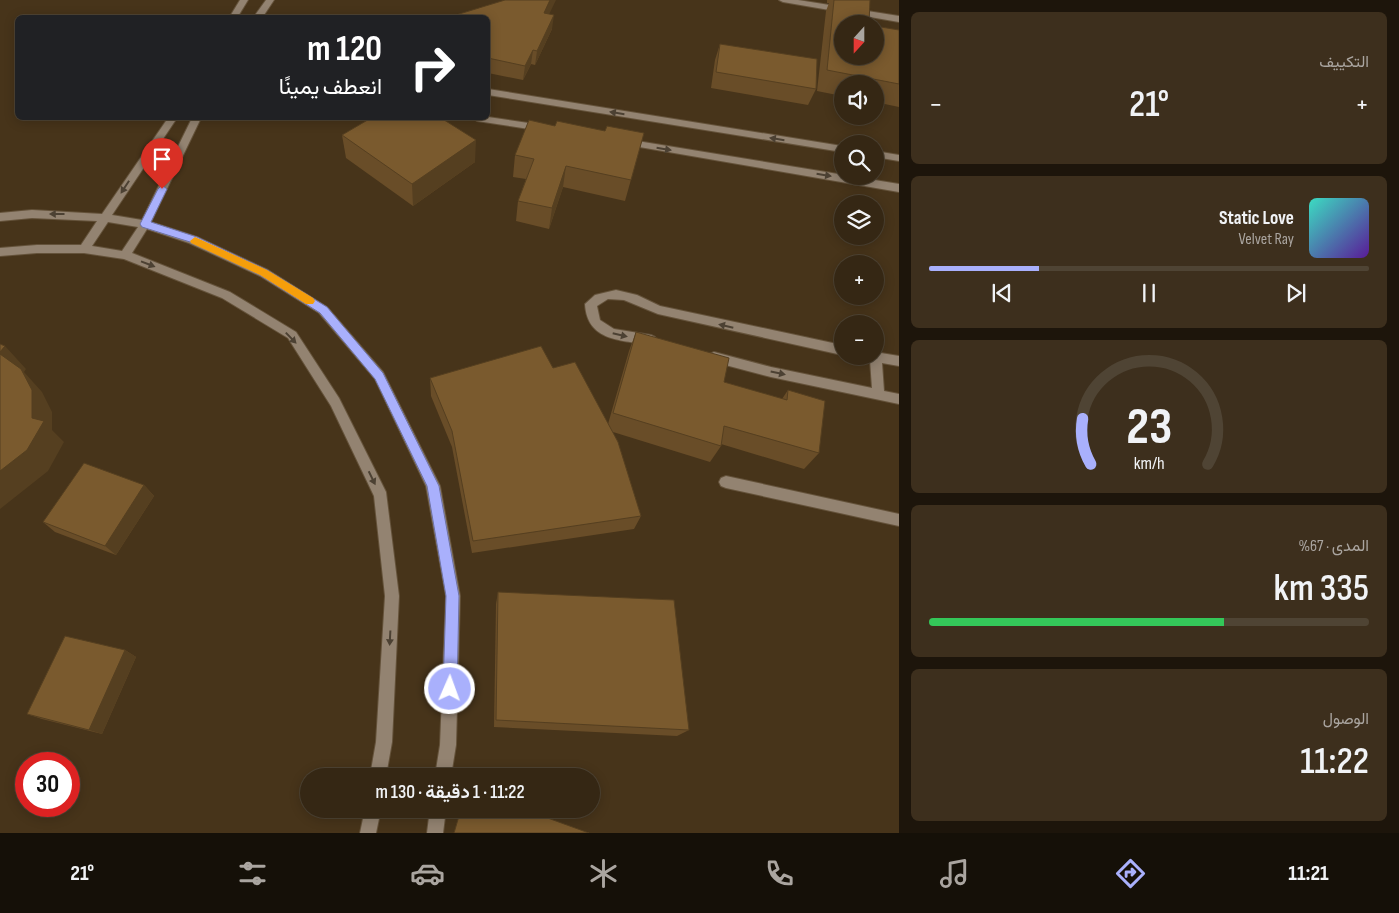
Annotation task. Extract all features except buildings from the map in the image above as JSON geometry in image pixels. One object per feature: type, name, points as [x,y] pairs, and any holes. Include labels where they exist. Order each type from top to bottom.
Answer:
[{"type":"street","points":[[235,15],[244,0]]},
{"type":"street","points":[[259,15],[270,0]]},
{"type":"street","points":[[783,0],[899,19]]},
{"type":"street","points":[[490,92],[834,148]]},
{"type":"street","points":[[84,249],[171,120]]},
{"type":"street","points":[[125,256],[145,224],[196,120]]},
{"type":"street","points":[[490,120],[556,131]]},
{"type":"street","points":[[615,140],[899,188]]},
{"type":"street","points":[[884,156],[899,158]]},
{"type":"street","points":[[0,217],[40,214],[105,218],[145,224],[193,240],[264,272],[323,310],[379,376],[433,486],[453,596],[448,745],[444,768]]},
{"type":"street","points":[[0,252],[37,249],[84,249],[125,256],[226,295],[292,335],[335,402],[381,496],[392,596],[384,742],[379,768]]},
{"type":"street","points":[[658,342],[618,335],[604,330],[594,323],[590,312],[591,304],[599,297],[622,295],[658,310],[834,348]]},
{"type":"street","points":[[705,354],[771,372],[899,399]]},
{"type":"street","points":[[884,358],[899,361]]},
{"type":"street","points":[[876,365],[878,395]]},
{"type":"street","points":[[726,482],[899,520]]},
{"type":"street","points":[[368,833],[370,818]]},
{"type":"street","points":[[435,833],[437,818]]},
{"type":"slow traffic","points":[[195,241],[264,272],[310,301]]},
{"type":"route","points":[[162,189],[145,224],[193,240],[264,272],[323,310],[379,376],[433,486],[453,596],[450,689]]}]
